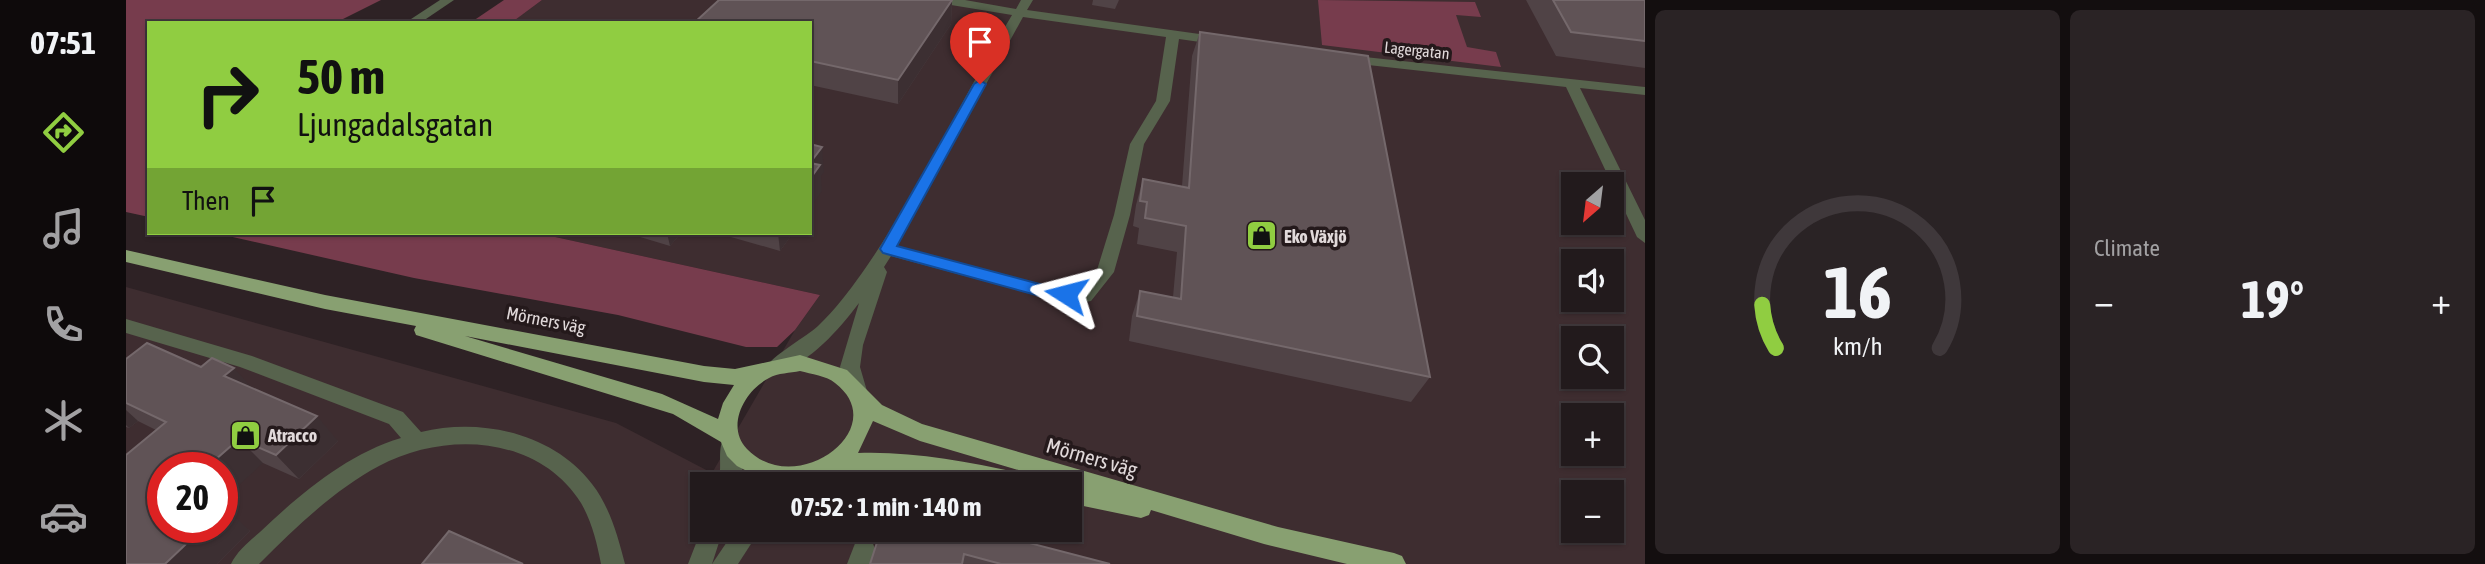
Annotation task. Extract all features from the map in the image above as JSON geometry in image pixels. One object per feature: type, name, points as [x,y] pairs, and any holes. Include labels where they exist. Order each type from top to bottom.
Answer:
[{"type":"main road","name":"Mörners väg","points":[[126,256],[325,302],[704,374],[735,377],[764,372]]},
{"type":"main road","name":"Mörners väg","points":[[325,302],[642,396],[714,425],[730,440]]},
{"type":"main road","points":[[765,472],[743,460],[730,440],[727,422],[732,402],[751,380],[764,372],[800,363],[823,366],[845,377],[860,396],[864,414],[861,434],[845,456],[836,464],[819,472]]},
{"type":"main road","name":"Mörners väg","points":[[860,396],[869,408],[920,432],[1275,536]]},
{"type":"main road","points":[[836,464],[871,459],[912,462],[963,472]]},
{"type":"main road","name":"Mörners väg","points":[[1082,496],[1394,564]]},
{"type":"street","points":[[414,21],[448,0]]},
{"type":"street","points":[[945,0],[1023,7],[1173,35],[1228,42]]},
{"type":"street","points":[[764,372],[799,355],[821,335],[885,254],[1023,7]]},
{"type":"street","points":[[885,254],[1047,292],[1085,296],[1105,272],[1122,215],[1137,144],[1163,101],[1173,35]]},
{"type":"street","name":"Lagergatan","points":[[1338,58],[1645,91]]},
{"type":"street","points":[[1571,83],[1645,237]]},
{"type":"street","points":[[860,396],[850,367],[854,345],[885,254]]},
{"type":"street","points":[[126,326],[245,361],[396,418],[416,440]]},
{"type":"street","points":[[243,564],[277,530],[325,489],[372,459],[416,440],[464,435],[507,438],[555,460],[584,489],[606,530],[613,564]]},
{"type":"street","points":[[730,440],[732,472]]},
{"type":"street","points":[[700,564],[708,542]]},
{"type":"street","points":[[724,564],[740,542]]},
{"type":"shaded area","points":[[126,0],[381,0],[339,21],[147,21],[147,217],[126,212]]},
{"type":"shaded area","points":[[504,0],[542,0],[514,21],[473,21]]},
{"type":"shaded area","points":[[542,0],[1645,0],[1645,564],[126,564],[126,287],[616,423],[710,472],[690,472],[690,542],[1082,542],[1082,472],[713,472],[795,330],[820,295],[546,235],[812,235],[812,21],[514,21]]},
{"type":"shaded area","points":[[1318,0],[1475,2],[1481,17],[1456,15],[1467,47],[1496,52],[1501,67],[1322,45]]},
{"type":"shaded area","points":[[224,235],[546,235],[820,295],[795,330],[777,347],[746,347],[618,315],[414,278]]},
{"type":"building","points":[[719,0],[952,0],[898,80],[812,61],[812,21],[696,21]]},
{"type":"building","points":[[1553,0],[1645,0],[1645,41],[1571,32]]},
{"type":"building","name":"Eko Växjö","points":[[1200,32],[1368,56],[1430,377],[1137,316],[1140,291],[1181,299],[1186,226],[1145,218],[1147,202],[1140,201],[1143,179],[1189,188]]},
{"type":"building","points":[[812,144],[822,147],[812,160]]},
{"type":"building","points":[[812,163],[820,165],[812,176]]},
{"type":"building","points":[[147,343],[201,367],[212,358],[234,368],[224,376],[317,416],[276,455],[239,439],[224,452],[147,452],[147,543],[187,543],[165,564],[126,564],[126,455],[166,422],[126,403],[126,359]]},
{"type":"building","points":[[449,531],[523,564],[422,564]]},
{"type":"building","points":[[877,542],[1025,542],[1110,564],[1001,564],[964,554],[962,564],[870,564]]},
{"type":"place","name":"Eko Växjö","points":[[1261,236]]},
{"type":"place","name":"Atracco","points":[[245,435]]},
{"type":"route","points":[[980,84],[888,249],[1047,292],[1066,294]]}]
